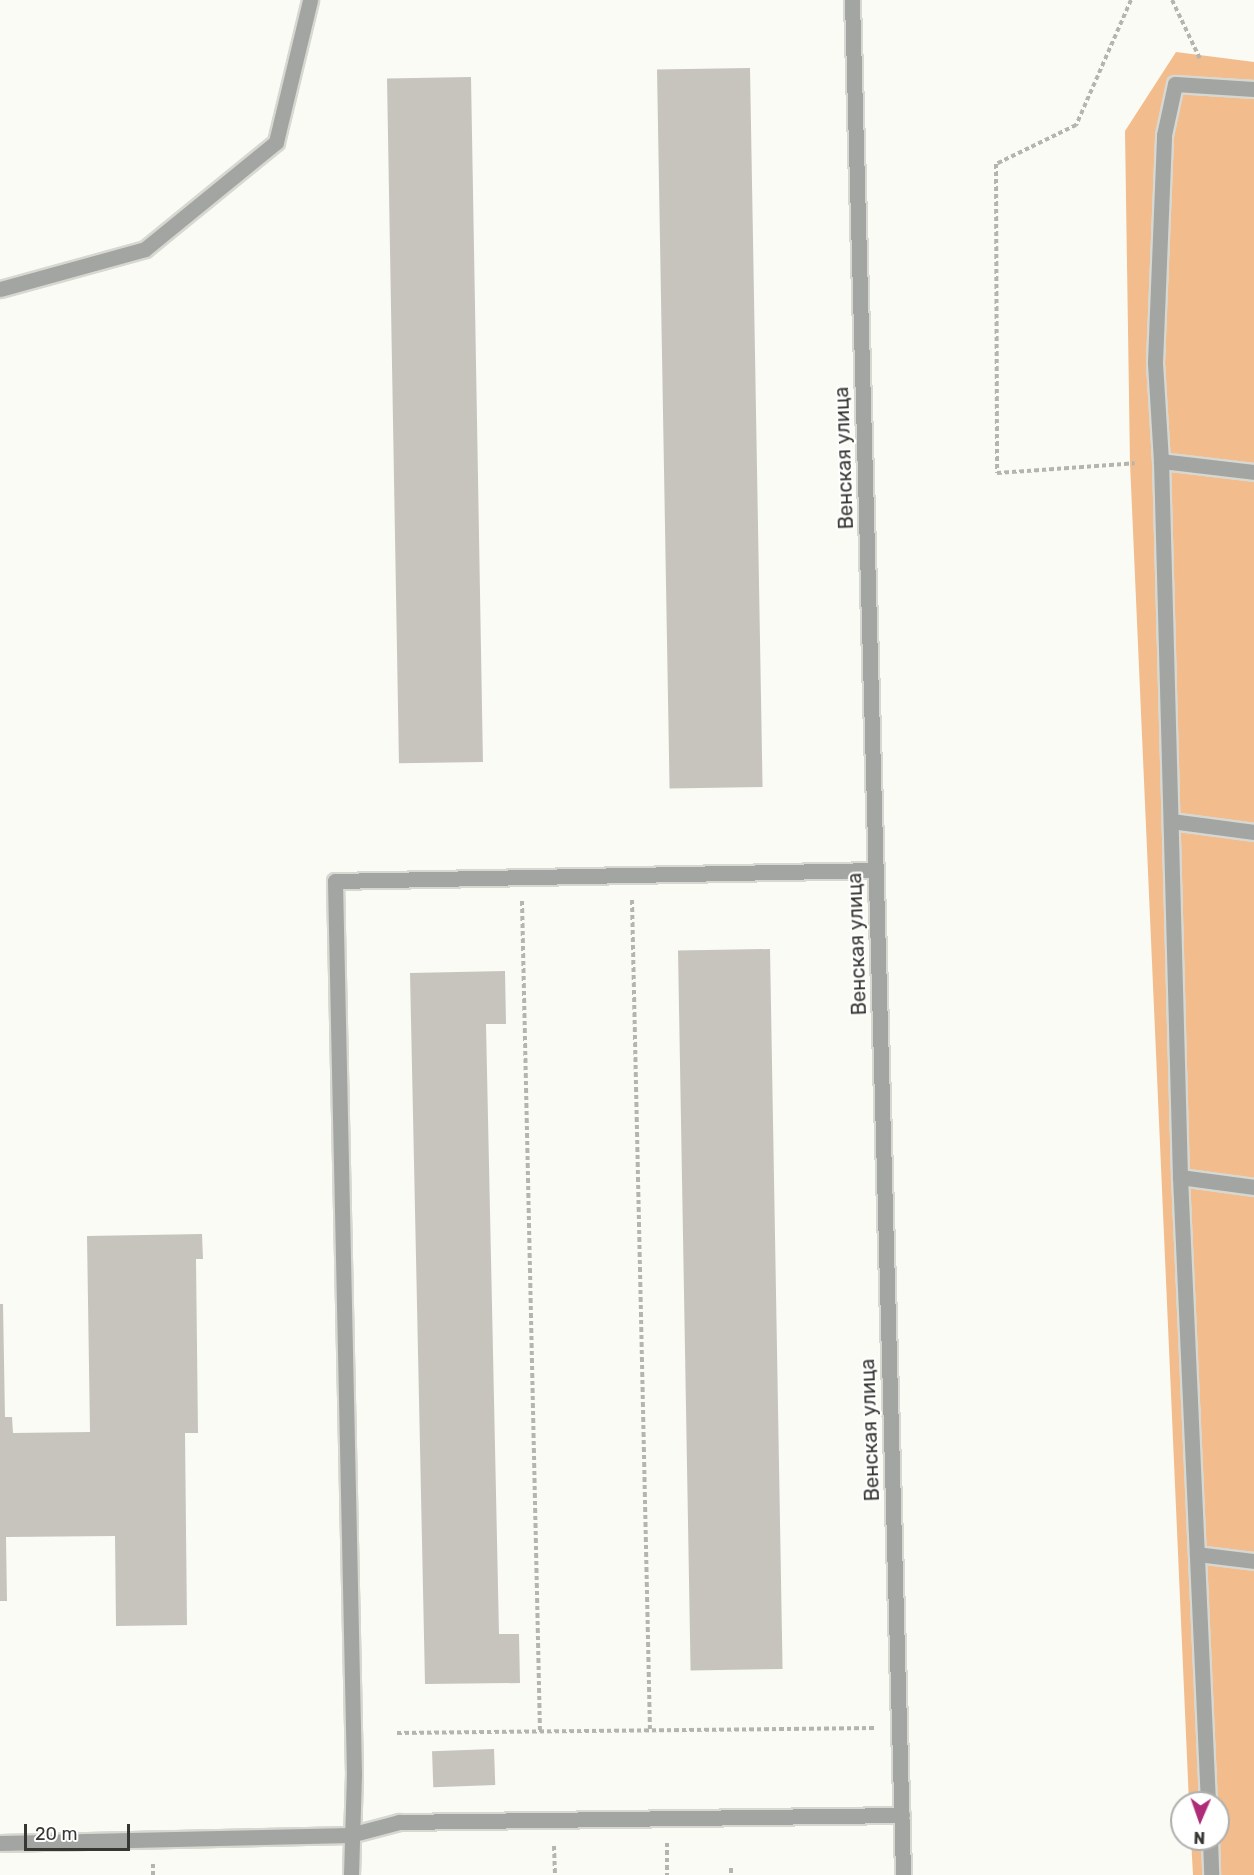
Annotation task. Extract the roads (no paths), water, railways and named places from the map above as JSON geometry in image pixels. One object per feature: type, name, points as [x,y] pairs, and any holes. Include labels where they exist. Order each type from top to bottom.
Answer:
[{"type":"street","points":[[0,289],[145,249],[276,142],[310,0]]},
{"type":"street","name":"Венская улица","points":[[853,6],[903,1875]]},
{"type":"street","points":[[1207,1791],[1180,1177],[1161,461],[1155,362],[1164,135],[1175,84],[1212,84],[1254,88]]},
{"type":"street","points":[[1161,461],[1254,472]]},
{"type":"street","points":[[1171,821],[1254,832]]},
{"type":"street","points":[[351,1875],[350,1835],[354,1774],[335,881],[876,870]]},
{"type":"street","points":[[1180,1177],[1254,1187]]},
{"type":"street","points":[[1197,1554],[1254,1561]]},
{"type":"street","points":[[0,1843],[350,1835],[399,1822],[902,1815]]},
{"type":"street","points":[[1210,1851],[1211,1875]]}]
